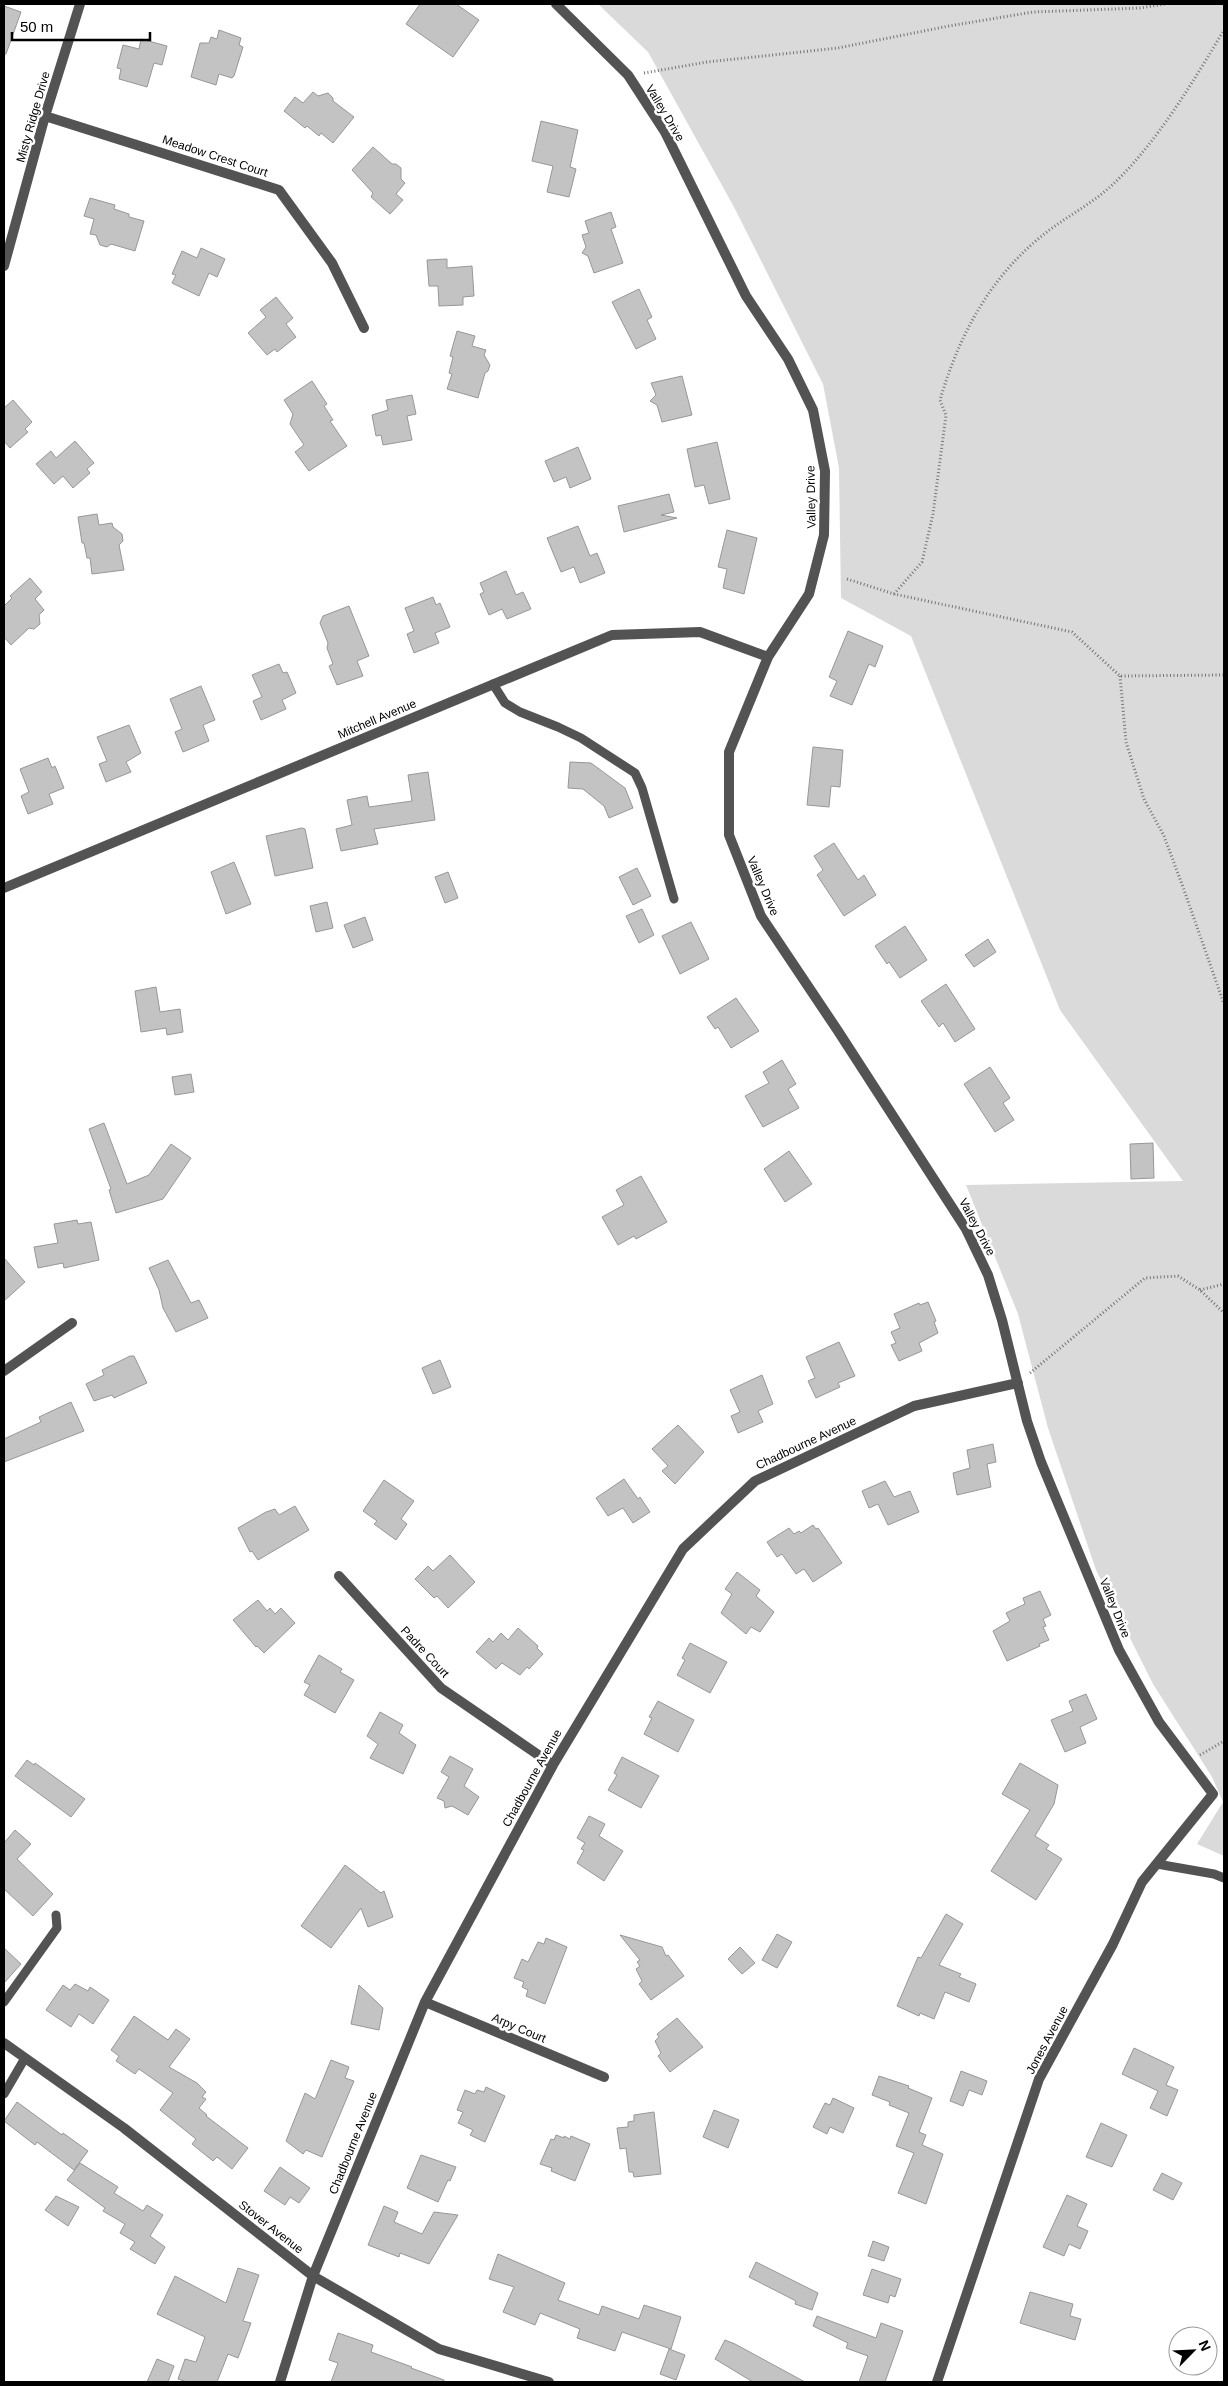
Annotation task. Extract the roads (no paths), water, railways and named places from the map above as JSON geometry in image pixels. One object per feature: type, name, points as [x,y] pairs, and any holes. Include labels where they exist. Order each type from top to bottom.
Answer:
[{"type":"street","name":"Misty Ridge Drive","points":[[4,266],[45,116],[80,4]]},
{"type":"street","name":"Valley Drive","points":[[556,4],[588,33],[628,76],[665,132],[746,296],[788,359],[813,410],[825,471],[824,534],[809,594],[768,657],[729,752],[729,835],[760,916],[843,1039],[966,1229],[988,1275],[1027,1421],[1041,1462],[1119,1650],[1159,1722],[1213,1794]]},
{"type":"street","name":"Meadow Crest Court","points":[[45,116],[279,190],[332,263],[364,328]]},
{"type":"street","name":"Mitchell Avenue","points":[[4,888],[612,635],[700,632],[768,657]]},
{"type":"street","points":[[4,1371],[72,1323]]},
{"type":"street","name":"Chadbourne Avenue","points":[[280,2382],[313,2276],[424,2002],[553,1765],[683,1549],[756,1481],[914,1406],[1018,1383]]},
{"type":"street","name":"Padre Court","points":[[339,1576],[441,1688],[553,1765]]},
{"type":"street","name":"Jones Avenue","points":[[937,2382],[1039,2079],[1113,1944],[1142,1882],[1213,1794]]},
{"type":"street","name":"Arpy Court","points":[[424,2002],[604,2077]]},
{"type":"street","name":"Stover Avenue","points":[[4,2043],[124,2128],[313,2276],[439,2350],[550,2382]]},
{"type":"lane","points":[[494,684],[504,703],[520,712],[581,738],[635,772],[642,788],[674,899]]},
{"type":"lane","points":[[1157,1864],[1214,1874],[1224,1878]]},
{"type":"lane","points":[[4,2002],[57,1928],[56,1915]]},
{"type":"lane","points":[[4,2094],[25,2058]]}]
